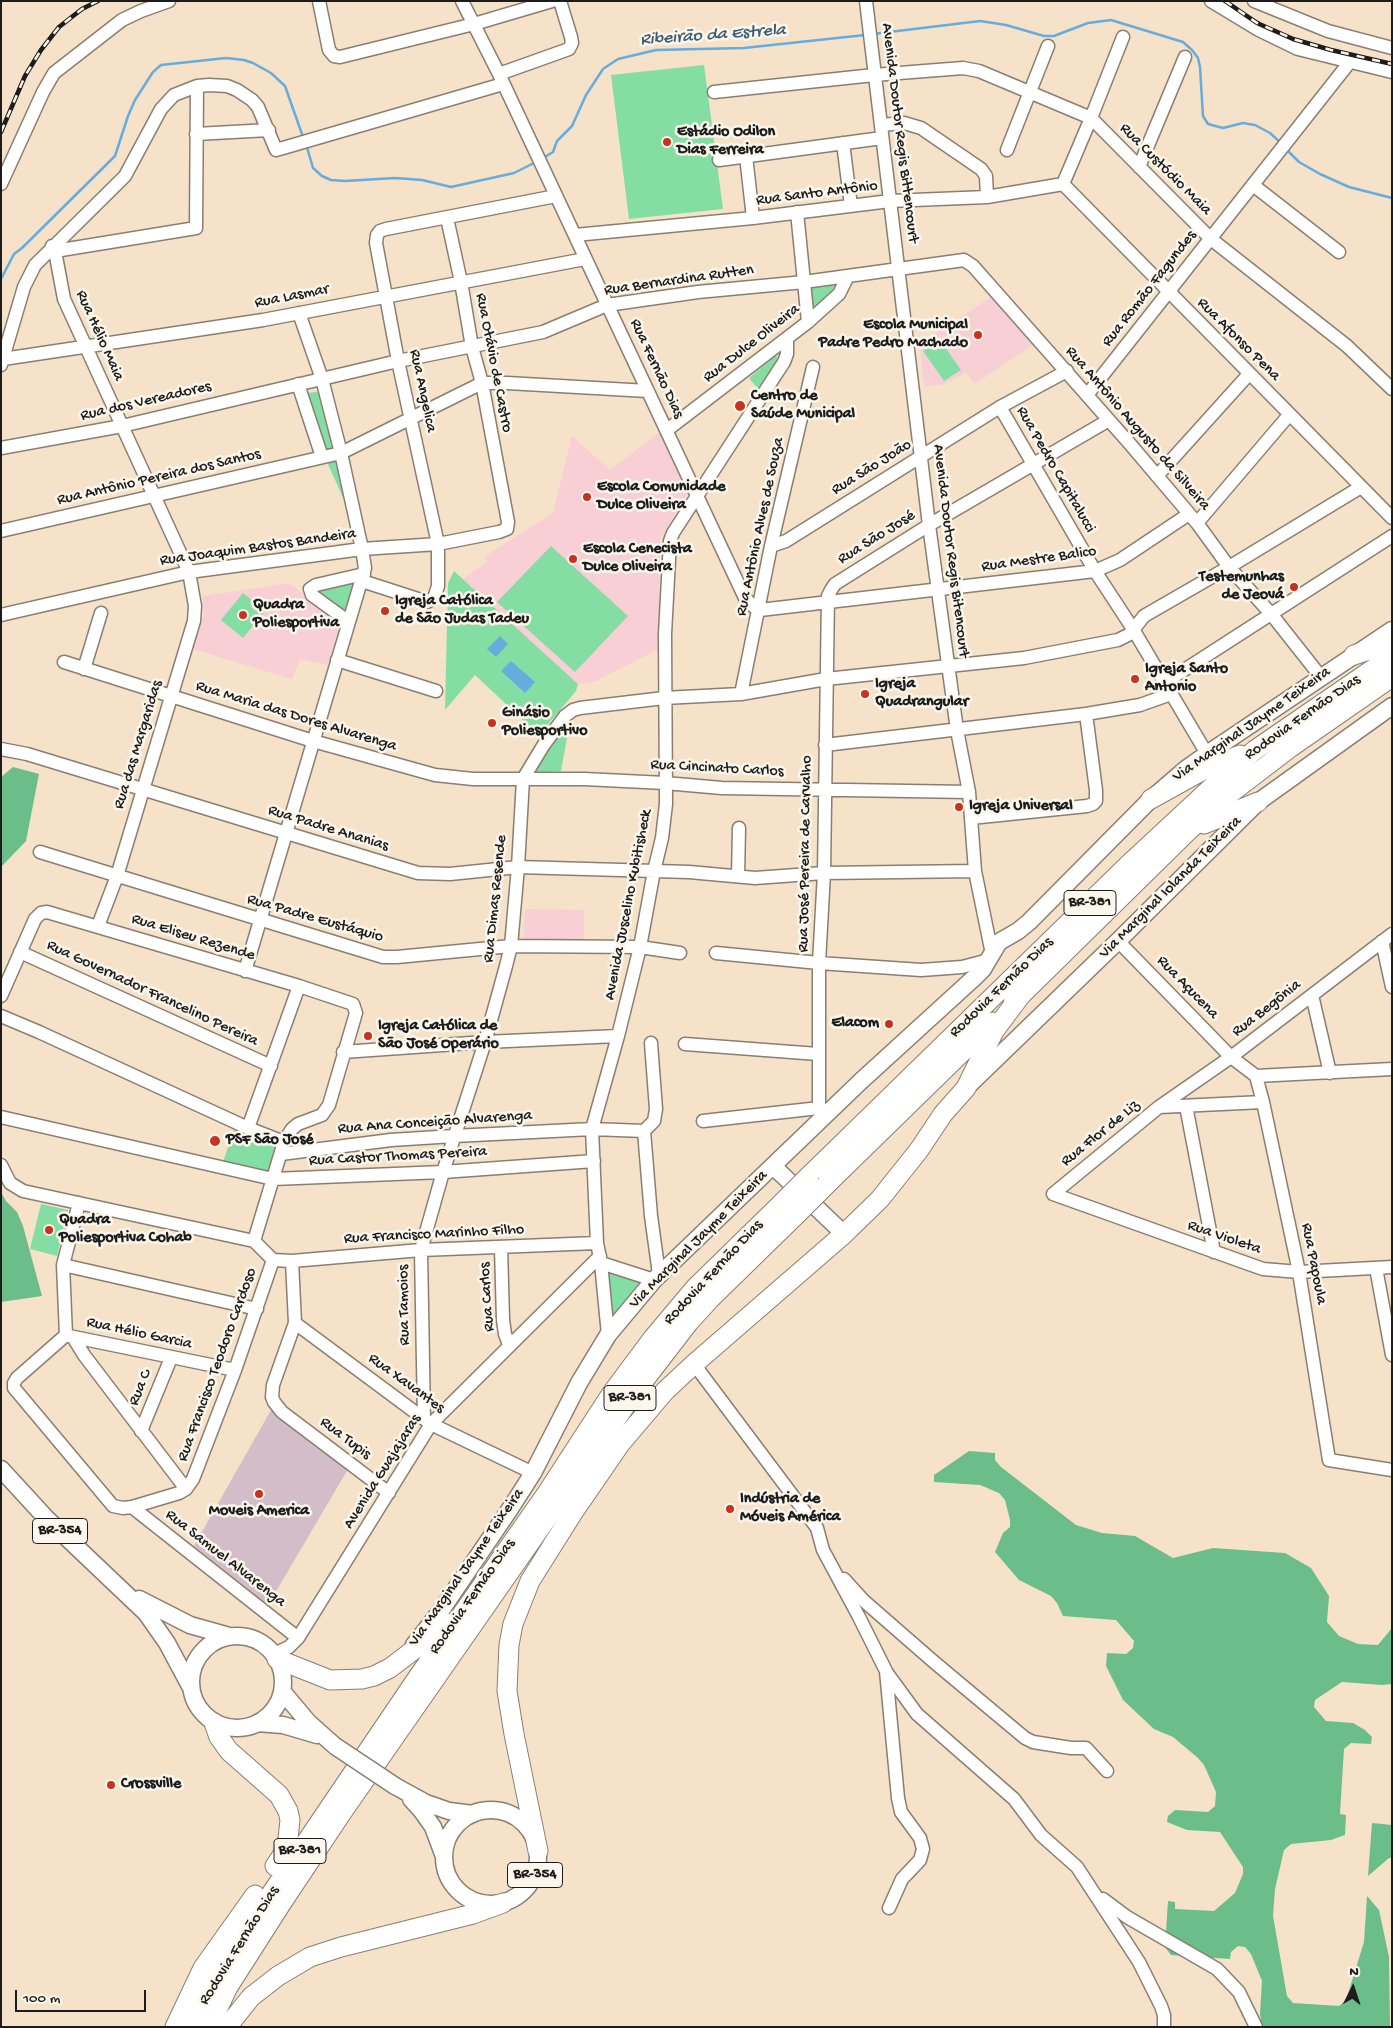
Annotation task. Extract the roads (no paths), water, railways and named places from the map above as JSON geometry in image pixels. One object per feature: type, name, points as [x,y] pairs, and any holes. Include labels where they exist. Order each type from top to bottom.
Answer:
[{"type":"highway","points":[[1354,655],[1392,642]]},
{"type":"highway","name":"Rodovia Fernão Dias","points":[[210,2027],[228,1987],[280,1904],[484,1594],[547,1492],[612,1394],[653,1338],[695,1288],[1191,805],[1255,750],[1392,656]]},
{"type":"highway","name":"Rodovia Fernão Dias","points":[[192,2027],[220,1972],[248,1928],[416,1680],[484,1594],[689,1322],[710,1299],[1187,832],[1220,802],[1265,766],[1392,677]]},
{"type":"highway","points":[[1152,799],[1207,768],[1255,750]]},
{"type":"highway","points":[[1187,832],[1217,817],[1258,802]]},
{"type":"highway","points":[[538,1851],[509,1711],[508,1691],[509,1645],[513,1624],[530,1581],[574,1511],[637,1423],[665,1391],[844,1234],[880,1200],[919,1150],[943,1114],[966,1088],[994,1031],[1022,995]]},
{"type":"highway","points":[[276,1656],[330,1680],[344,1681],[374,1676],[390,1668],[484,1594],[531,1560],[574,1511]]},
{"type":"highway","points":[[175,2027],[203,1968],[362,1742],[416,1680]]},
{"type":"highway","points":[[214,1723],[219,1737],[229,1751],[270,1786],[284,1803],[290,1820],[287,1848]]},
{"type":"highway","points":[[227,2027],[251,1997],[278,1976],[310,1958],[341,1947],[474,1914],[503,1903]]},
{"type":"main road","name":"Via Marginal Jayme Teixeira","points":[[405,1656],[440,1612],[533,1473],[579,1383],[608,1335],[656,1277],[988,961],[1002,939],[1018,931],[1029,922],[1152,799],[1187,768],[1392,630]]},
{"type":"main road","name":"Via Marginal Iolanda Teixeira","points":[[966,1088],[1258,802],[1392,706]]},
{"type":"main road","points":[[773,1166],[844,1234]]},
{"type":"main road","name":"BR-354","points":[[1,1469],[46,1518],[123,1589],[158,1627],[190,1686],[193,1699],[200,1711],[214,1723],[236,1728],[257,1723],[283,1725],[298,1728],[331,1743]]},
{"type":"main road","name":"BR-354","points":[[123,1589],[170,1616],[204,1629],[229,1636],[242,1636],[254,1639],[265,1645],[276,1656]]},
{"type":"main road","points":[[190,1686],[193,1666],[204,1648],[216,1640],[229,1636]]},
{"type":"main road","points":[[257,1723],[269,1715],[278,1704],[282,1691],[283,1680],[276,1656]]},
{"type":"main road","name":"BR-354","points":[[282,1691],[308,1722],[331,1743],[400,1790],[437,1807],[473,1814]]},
{"type":"main road","name":"BR-354","points":[[400,1790],[429,1819],[439,1840],[445,1869],[450,1882],[460,1894],[473,1901],[488,1904],[503,1903],[521,1893],[534,1878],[538,1864],[538,1851],[534,1836],[524,1823],[511,1814],[496,1810],[479,1811],[465,1817],[454,1827],[446,1840],[443,1854]]},
{"type":"street","points":[[1,184],[43,92],[54,74],[122,20],[140,11],[169,1]]},
{"type":"street","points":[[319,1],[328,46],[331,54],[340,57],[474,24],[552,1]]},
{"type":"street","name":"Rua Fernão Dias","points":[[462,1],[534,148],[746,598],[754,608],[760,610]]},
{"type":"street","points":[[2,362],[27,281],[36,264],[125,176],[161,109],[183,90],[197,86],[227,86],[244,94],[258,107],[276,150],[501,79],[570,48],[572,43],[571,37],[560,1]]},
{"type":"street","name":"Avenida Doutor Regis Bittencourt","points":[[866,1],[899,269]]},
{"type":"street","points":[[1211,1],[1281,42],[1298,49],[1392,72]]},
{"type":"street","points":[[1254,1],[1328,31],[1392,48]]},
{"type":"street","points":[[1062,184],[1092,118],[1123,38]]},
{"type":"street","points":[[1007,150],[1048,46]]},
{"type":"street","points":[[1139,168],[1185,56]]},
{"type":"street","name":"Rua Romão Fagundes","points":[[1088,395],[1349,62]]},
{"type":"street","name":"Rua Custódio Maia","points":[[714,92],[874,75],[963,68],[979,71],[1092,118],[1139,168],[1211,239],[1347,346],[1392,389]]},
{"type":"street","points":[[53,249],[196,228],[197,86]]},
{"type":"street","points":[[719,160],[843,143],[882,132],[904,123],[915,125],[981,169],[986,176],[987,197]]},
{"type":"street","points":[[196,134],[269,130]]},
{"type":"street","points":[[843,143],[851,206]]},
{"type":"street","points":[[746,156],[753,218]]},
{"type":"street","name":"Rua Santo Antônio","points":[[575,235],[753,218],[890,201],[987,197],[1062,184]]},
{"type":"street","name":"Rua Afonso Pena","points":[[1062,184],[1289,415],[1361,487],[1389,511]]},
{"type":"street","points":[[1253,185],[1339,252]]},
{"type":"street","points":[[447,218],[556,196]]},
{"type":"street","points":[[797,212],[808,322]]},
{"type":"street","name":"Rua Angelica","points":[[363,578],[422,601],[431,601],[436,595],[438,586],[438,544],[398,361],[377,245],[377,235],[380,231],[447,218]]},
{"type":"street","name":"Rua Otávio de Castro","points":[[447,218],[461,282],[472,347],[482,383],[506,515]]},
{"type":"street","name":"Rua Hélio Maia","points":[[53,249],[62,294],[189,572]]},
{"type":"street","name":"Rua Lasmar","points":[[2,362],[85,346],[263,320],[386,295],[585,259]]},
{"type":"street","name":"Rua Antônio Augusto da Silveira","points":[[899,269],[957,260],[968,262],[1110,420],[1193,518],[1229,567],[1272,615],[1321,677]]},
{"type":"street","name":"Rua Bernardina Rutten","points":[[322,379],[398,361],[543,332],[607,304],[698,292],[804,282],[899,269]]},
{"type":"street","name":"Avenida Doutor Regis Bitencourt","points":[[899,269],[930,525],[957,730],[968,792],[975,871],[988,961]]},
{"type":"street","name":"Rua Dulce Oliveira","points":[[667,430],[808,322],[839,294],[848,276]]},
{"type":"street","points":[[245,971],[365,568],[341,453],[322,379],[299,313]]},
{"type":"street","name":"Avenida Juscelino Kubitisheck","points":[[608,1335],[599,1254],[592,1129],[640,947],[663,828],[665,783],[664,698],[670,541],[673,533],[784,362],[787,339]]},
{"type":"street","name":"Rua Antônio Alves de Souza","points":[[741,694],[760,610],[771,546],[814,368]]},
{"type":"street","name":"Rua São João","points":[[771,546],[786,540],[1000,407],[1067,371]]},
{"type":"street","points":[[1157,476],[1249,374]]},
{"type":"street","name":"Rua dos Vereadores","points":[[1,448],[122,426],[322,379]]},
{"type":"street","points":[[482,383],[648,391]]},
{"type":"street","name":"Rua Antônio Pereira dos Santos","points":[[2,530],[341,453],[482,383]]},
{"type":"street","points":[[298,384],[322,457]]},
{"type":"street","name":"Rua Pedro Capitalucci","points":[[1000,407],[1095,571],[1133,630],[1207,754]]},
{"type":"street","name":"Rua Mestre Balico","points":[[760,610],[1095,571],[1120,560],[1193,518],[1289,415]]},
{"type":"street","name":"Rua São José","points":[[828,601],[828,596],[835,584],[930,525],[1110,420]]},
{"type":"street","points":[[523,779],[543,746],[568,713],[580,708],[664,698],[741,694],[826,679],[1024,658],[1126,637],[1144,616],[1361,487]]},
{"type":"street","name":"Rua Joaquim Bastos Bandeira","points":[[1,615],[189,572],[362,549],[438,544],[505,531],[508,525],[506,515]]},
{"type":"street","points":[[1164,683],[1392,536]]},
{"type":"street","name":"Rua das Margaridas","points":[[98,926],[117,876],[194,620],[194,593],[189,572]]},
{"type":"street","points":[[349,622],[312,595],[310,591],[316,585],[363,578]]},
{"type":"street","name":"Rua José Pereira de Carvalho","points":[[703,1121],[818,1108],[819,963],[824,873],[824,745],[828,601]]},
{"type":"street","points":[[84,670],[101,613]]},
{"type":"street","points":[[337,660],[436,691]]},
{"type":"street","name":"Rua Maria das Dores Alvarenga","points":[[64,662],[84,670],[312,741],[435,775],[473,779],[523,779]]},
{"type":"street","points":[[824,745],[1086,714],[1140,704],[1171,694]]},
{"type":"street","points":[[971,818],[1093,804],[1096,801],[1096,790],[1086,714]]},
{"type":"street","name":"Rua Padre Ananias","points":[[1,749],[27,754],[418,873],[450,874],[518,867],[654,871],[755,878],[824,873],[975,871]]},
{"type":"street","name":"Rua Cincinato Carlos","points":[[523,779],[584,779],[722,788],[968,792]]},
{"type":"street","name":"Rua Dimas Resende","points":[[421,1250],[511,946],[523,779]]},
{"type":"street","points":[[738,828],[738,876]]},
{"type":"street","name":"Rua Padre Eustáquio","points":[[40,852],[383,957],[511,946],[640,947],[680,953]]},
{"type":"street","name":"Rua Eliseu Rezende","points":[[20,952],[35,919],[40,913],[46,912],[299,986],[353,1004],[356,1013],[344,1052]]},
{"type":"street","points":[[1387,938],[1392,987]]},
{"type":"street","name":"Rua Begônia","points":[[1159,1107],[1231,1057],[1387,938]]},
{"type":"street","name":"Rua Açucena","points":[[1118,941],[1231,1057],[1256,1076]]},
{"type":"street","points":[[1,996],[20,952]]},
{"type":"street","name":"Rua Governador Francelino Pereira","points":[[20,952],[271,1066]]},
{"type":"street","points":[[716,953],[921,970],[962,967],[988,961]]},
{"type":"street","points":[[248,1128],[299,986]]},
{"type":"street","points":[[1312,994],[1330,1073]]},
{"type":"street","name":"Rua Ana Conceição Alvarenga","points":[[1,1016],[248,1128],[282,1148],[592,1129],[644,1131]]},
{"type":"street","points":[[1,1165],[14,1187],[23,1191],[254,1242],[282,1148],[292,1129],[298,1124],[322,1115],[326,1110],[344,1052],[484,1042],[618,1036]]},
{"type":"street","points":[[599,1254],[656,1277],[644,1131],[654,1121],[656,1109],[651,1043]]},
{"type":"street","points":[[690,1044],[818,1054]]},
{"type":"street","points":[[1256,1076],[1392,1070]]},
{"type":"street","name":"Rua Papoula","points":[[1256,1076],[1299,1272],[1329,1460],[1392,1470]]},
{"type":"street","name":"Rua Flor de Liz","points":[[1053,1194],[1159,1107],[1263,1102]]},
{"type":"street","points":[[1186,1106],[1214,1252]]},
{"type":"street","name":"Rua Castor Thomas Pereira","points":[[1,1116],[273,1179],[443,1172],[594,1161]]},
{"type":"street","name":"Rua Violeta","points":[[1053,1194],[1263,1269],[1299,1272],[1392,1267]]},
{"type":"street","points":[[70,1336],[17,1378],[14,1388],[105,1498],[116,1507],[132,1507],[186,1489],[70,1336],[63,1265],[79,1203]]},
{"type":"street","name":"Rua Francisco Teodoro Cardoso","points":[[186,1489],[193,1479],[235,1370],[273,1260],[254,1242]]},
{"type":"street","name":"Rua Francisco Marinho Filho","points":[[273,1260],[292,1261],[421,1250],[501,1247],[599,1254]]},
{"type":"street","name":"Rua Carlos","points":[[501,1247],[503,1320],[509,1345]]},
{"type":"street","name":"Rua Tamoios","points":[[421,1250],[428,1421]]},
{"type":"street","name":"Avenida Guajajaras","points":[[276,1656],[298,1638],[389,1493],[428,1421],[509,1345],[599,1254]]},
{"type":"street","points":[[292,1261],[295,1323]]},
{"type":"street","points":[[63,1265],[257,1309]]},
{"type":"street","points":[[1376,1268],[1392,1355]]},
{"type":"street","name":"Rua Xavantes","points":[[295,1323],[428,1421],[533,1473]]},
{"type":"street","name":"Rua Tupis","points":[[295,1323],[272,1390],[274,1402],[282,1412],[389,1493]]},
{"type":"street","name":"Rua Hélio Garcia","points":[[70,1336],[235,1370]]},
{"type":"street","name":"Rua C","points":[[141,1431],[171,1358]]},
{"type":"street","points":[[694,1364],[817,1528],[823,1550],[886,1671],[917,1714],[1014,1799],[1041,1835],[1072,1863],[1107,1903],[1127,1917],[1217,1969],[1239,1992],[1256,2027]]},
{"type":"street","name":"Rua Samuel Alvarenga","points":[[132,1507],[298,1638]]},
{"type":"street","points":[[834,1568],[864,1600],[934,1662],[1025,1738],[1045,1744],[1086,1748],[1107,1771]]},
{"type":"street","points":[[886,1671],[898,1798],[902,1812],[920,1838],[923,1849],[920,1860],[902,1879],[889,1908]]},
{"type":"street","points":[[1084,1878],[1139,1962],[1161,2006],[1164,2015],[1164,2027]]},
{"type":"water","points":[[500,636],[508,644],[496,657],[487,649]]},
{"type":"water","points":[[511,661],[535,682],[525,693],[501,671]]},
{"type":"waterway","name":"Ribeirão da Estrela","points":[[873,34],[980,21],[1006,25],[1044,36],[1054,36],[1088,23],[1111,20],[1183,42],[1192,50],[1198,58],[1200,67],[1203,116],[1208,124],[1223,128],[1243,123],[1255,125],[1270,133],[1281,143]]},
{"type":"waterway","name":"Ribeirão da Estrela","points":[[543,158],[553,152],[557,141],[572,126],[586,95],[603,69],[618,59],[656,50],[744,48],[865,35]]},
{"type":"waterway","name":"Ribeirão da Estrela","points":[[1,279],[14,254],[115,156],[135,100],[153,72],[161,65],[226,58],[253,63],[271,73],[285,86],[303,137]]},
{"type":"waterway","name":"Ribeirão da Estrela","points":[[306,144],[313,168],[322,176],[331,180],[395,178],[422,180],[451,187],[514,173],[536,162]]},
{"type":"waterway","name":"Ribeirão da Estrela","points":[[1286,149],[1299,162],[1320,174],[1349,187],[1392,198]]},
{"type":"railway","points":[[1,132],[25,76],[41,50],[59,27],[82,9],[98,1]]},
{"type":"railway","points":[[1225,1],[1257,23],[1293,39],[1392,64]]},
{"type":"place","name":"Estádio Odilon Dias Ferreira","points":[[667,142]]},
{"type":"place","name":"Escola Municipal Padre Pedro Machado","points":[[978,335]]},
{"type":"place","name":"Centro de Saúde Municipal","points":[[740,406]]},
{"type":"place","name":"Escola Comunidade Dulce Oliveira","points":[[587,497]]},
{"type":"place","name":"Escola Cenecista Dulce Oliveira","points":[[573,559]]},
{"type":"place","name":"Testemunhas de Jeová","points":[[1294,587]]},
{"type":"place","name":"Igreja Católica de São Judas Tadeu","points":[[385,611]]},
{"type":"place","name":"Quadra Poliesportiva","points":[[243,615]]},
{"type":"place","name":"Igreja Santo Antonio","points":[[1135,679]]},
{"type":"place","name":"Igreja Quadrangular","points":[[865,694]]},
{"type":"place","name":"Ginásio Poliesportivo","points":[[492,723]]},
{"type":"place","name":"Igreja Universal","points":[[959,807]]},
{"type":"place","name":"Elacom","points":[[889,1024]]},
{"type":"place","name":"Igreja Católica de São José Operário","points":[[368,1036]]},
{"type":"place","name":"PSF São José","points":[[215,1141]]},
{"type":"place","name":"Quadra Poliesportiva Cohab","points":[[49,1230]]},
{"type":"place","name":"Moveis America","points":[[259,1494]]},
{"type":"place","name":"Indústria de Móveis América","points":[[730,1509]]},
{"type":"place","name":"Crossville","points":[[111,1785]]}]
